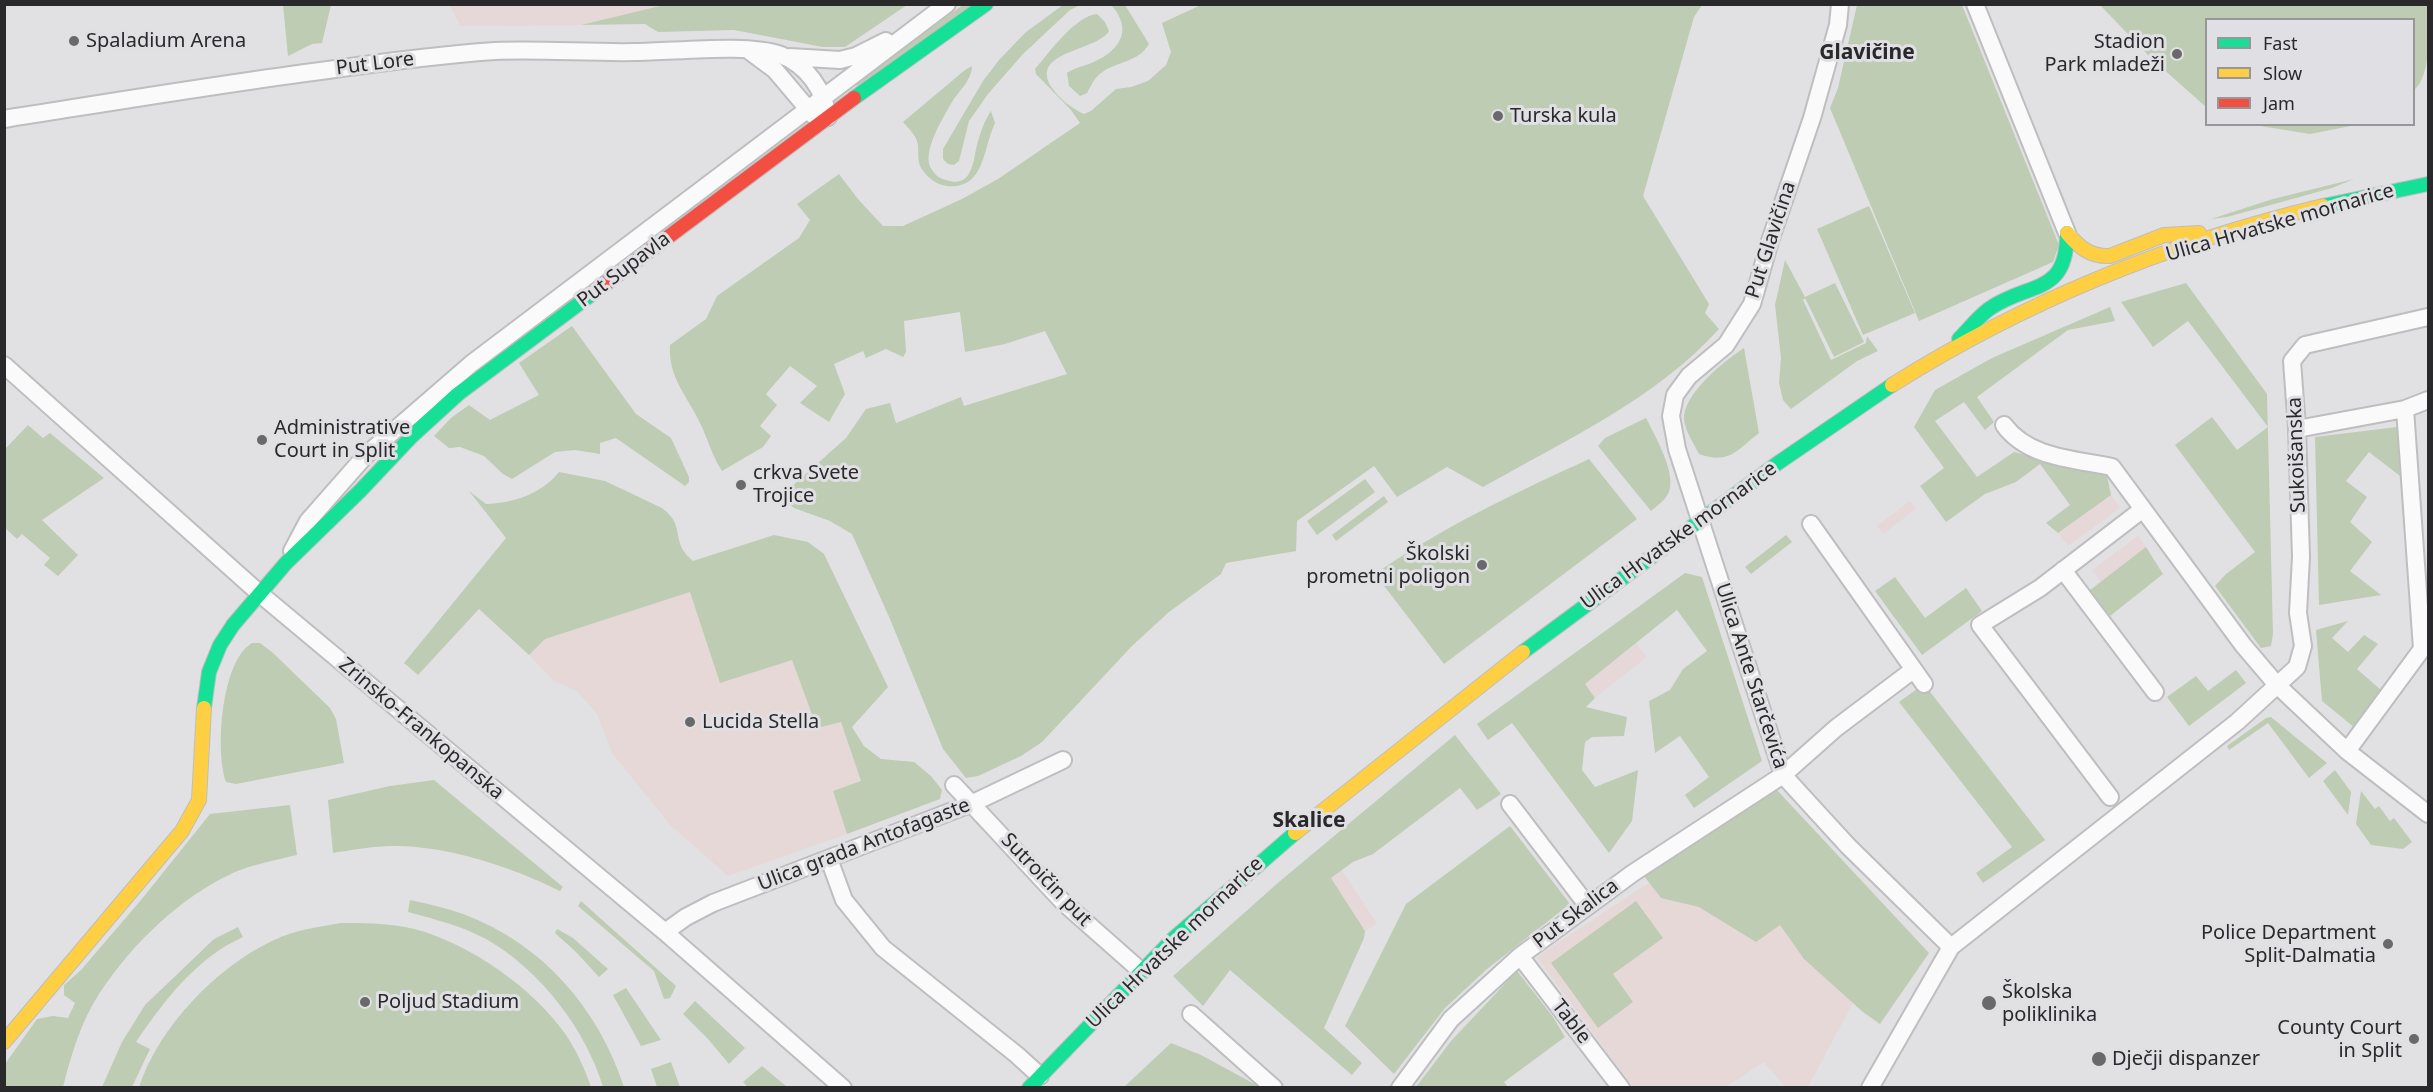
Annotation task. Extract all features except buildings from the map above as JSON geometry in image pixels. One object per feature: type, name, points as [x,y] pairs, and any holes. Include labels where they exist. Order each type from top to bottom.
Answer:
[{"type":"main road","name":"Put Supavla","points":[[4,1042],[182,831],[199,800],[204,700],[209,672],[220,645],[259,593],[286,563],[360,492],[412,436],[458,394],[828,117],[986,4]]},
{"type":"main road","name":"Ulica Hrvatske mornarice","points":[[1034,1082],[1195,918],[1265,857],[1373,769],[1558,626],[1794,451],[1943,354],[2086,285],[2172,251],[2230,232],[2428,184]]},
{"type":"main road","points":[[2067,233],[2086,252],[2101,257],[2110,256],[2164,235],[2230,232]]},
{"type":"main road","points":[[1943,354],[1989,309],[2045,284],[2061,271],[2067,250],[2067,233]]},
{"type":"street","name":"Put Supavla","points":[[286,563],[308,520],[375,447],[471,363],[948,4]]},
{"type":"street","name":"Put Glavičina","points":[[1700,520],[1677,449],[1671,416],[1675,395],[1689,375],[1726,345],[1752,304],[1770,241],[1812,118],[1838,25],[1840,4]]},
{"type":"street","points":[[1975,4],[2067,233]]},
{"type":"street","points":[[783,56],[809,60],[840,60],[856,56],[912,31]]},
{"type":"street","points":[[748,50],[775,70],[813,115],[828,117]]},
{"type":"street","name":"Put Lore","points":[[4,119],[244,81],[446,55],[497,51],[748,50],[767,51],[783,56],[806,72],[824,98],[828,117]]},
{"type":"street","name":"Sukoišanska","points":[[2277,686],[2297,667],[2304,646],[2298,613],[2301,557],[2297,429],[2292,361],[2305,345],[2428,317]]},
{"type":"street","name":"Zrinsko-Frankopanska","points":[[4,365],[259,593],[665,932],[843,1088]]},
{"type":"street","points":[[2297,429],[2405,409],[2428,400]]},
{"type":"street","points":[[2347,751],[2425,647],[2405,409]]},
{"type":"street","points":[[2004,425],[2013,438],[2038,452],[2112,467],[2243,645],[2277,686],[2347,751],[2428,814]]},
{"type":"street","points":[[2110,797],[1980,625],[2063,570],[2143,509]]},
{"type":"street","name":"Ulica Ante Starčevića","points":[[1700,520],[1783,776],[1848,846],[1951,947]]},
{"type":"street","points":[[1811,524],[1924,684]]},
{"type":"street","points":[[2063,570],[2155,692]]},
{"type":"street","points":[[1783,776],[1836,728],[1913,670]]},
{"type":"street","points":[[1870,1088],[1951,947],[2034,879],[2237,722],[2277,686]]},
{"type":"street","name":"Ulica grada Antofagaste","points":[[665,932],[686,917],[713,903],[973,803],[1063,760]]},
{"type":"street","name":"Put Skalica","points":[[1400,1088],[1451,1019],[1520,956],[1632,873],[1783,776]]},
{"type":"street","name":"Sutroičin put","points":[[954,785],[1064,903],[1141,971]]},
{"type":"street","points":[[1510,804],[1587,905]]},
{"type":"street","name":"Ulica Hrvatske mornarice","points":[[829,859],[844,900],[883,948],[1017,1055],[1034,1082]]},
{"type":"street","name":"Table","points":[[1520,956],[1621,1088]]},
{"type":"street","points":[[1191,1014],[1274,1088]]},
{"type":"shaded area","points":[[449,5],[664,5],[581,25],[461,26]]},
{"type":"shaded area","points":[[2111,495],[2120,508],[2068,546],[2058,533]]},
{"type":"shaded area","points":[[1910,501],[1916,509],[1883,534],[1877,526]]},
{"type":"shaded area","points":[[2138,536],[2146,547],[2101,582],[2092,570]]},
{"type":"shaded area","points":[[690,592],[720,683],[792,660],[817,728],[841,721],[861,781],[833,791],[847,834],[728,876],[671,826],[612,753],[597,714],[577,691],[554,681],[529,655],[544,639]]},
{"type":"shaded area","points":[[1636,644],[1647,657],[1595,698],[1584,684]]},
{"type":"shaded area","points":[[1746,818],[1864,982],[1808,1087],[1785,1087],[1764,1062],[1726,1087],[1633,1087],[1537,957]]},
{"type":"shaded area","points":[[1342,870],[1377,924],[1365,931],[1331,878]]},
{"type":"green space","points":[[1203,4],[1702,5],[1694,17],[1643,196],[1709,304],[1705,313],[1719,329],[1667,377],[1638,398],[1483,487],[1447,467],[1397,497],[1374,466],[1297,521],[1296,551],[1226,563],[1221,574],[1169,612],[1132,646],[1042,742],[1021,756],[978,776],[966,778],[943,749],[890,619],[852,534],[830,521],[794,508],[786,501],[789,489],[846,438],[866,409],[890,403],[896,423],[961,397],[964,406],[1067,374],[1045,331],[1005,344],[965,352],[960,312],[904,321],[906,352],[903,357],[886,349],[866,358],[863,351],[834,364],[845,394],[829,422],[800,403],[817,386],[790,366],[766,394],[777,405],[760,426],[771,436],[763,447],[722,471],[675,377],[670,357],[670,345],[706,319],[717,296],[799,238],[810,220],[797,204],[839,174],[883,226],[903,226],[962,199],[998,179],[1080,123],[1071,110],[1036,74],[1035,69],[1071,28],[1089,16],[1097,14],[1105,22],[1109,31],[1091,44],[1056,59],[1049,66],[1047,76],[1052,88],[1067,103],[1084,114],[1091,111],[1116,89],[1148,81],[1166,65],[1171,52],[1162,23]]},
{"type":"green space","points":[[283,5],[331,5],[322,43],[312,44],[288,56]]},
{"type":"green space","points":[[664,5],[907,5],[845,47],[823,47],[734,30],[658,32],[645,24],[581,25]]},
{"type":"green space","points":[[963,5],[971,5],[859,88],[854,82]]},
{"type":"green space","points":[[1063,5],[1080,5],[1070,10],[1023,54],[988,94],[969,121],[959,161],[954,165],[948,164],[943,159],[943,149],[983,81],[999,60],[1026,32]]},
{"type":"green space","points":[[1111,5],[1125,5],[1149,44],[1139,55],[1101,73],[1087,93],[1080,96],[1069,86],[1067,73],[1108,54],[1120,40],[1122,24]]},
{"type":"green space","points":[[1857,5],[1962,5],[2059,245],[2053,262],[1919,321],[1830,108],[1838,88]]},
{"type":"green space","name":"Stadion Park mladeži","points":[[2100,5],[2428,5],[2427,62],[2420,83],[2415,89],[2415,18],[2205,18],[2205,106],[2152,59]]},
{"type":"green space","points":[[972,66],[968,81],[952,102],[934,136],[929,163],[935,174],[955,182],[966,177],[970,172],[977,145],[991,111],[995,123],[985,155],[976,174],[969,181],[947,186],[932,180],[921,168],[916,138],[903,122]]},
{"type":"green space","points":[[2260,126],[2351,126],[2310,134]]},
{"type":"green space","points":[[2354,179],[2332,188],[2227,217],[2211,219],[2273,199]]},
{"type":"green space","points":[[1869,206],[1915,313],[1863,335],[1817,229]]},
{"type":"green space","points":[[1785,260],[1805,297],[1835,283],[1864,342],[1834,357],[1805,298],[1803,300],[1831,360],[1866,343],[1867,336],[1878,351],[1857,361],[1791,409],[1783,400],[1779,383],[1781,358],[1775,305]]},
{"type":"green space","points":[[2186,283],[2267,394],[2268,427],[2188,321],[2153,347],[2121,302]]},
{"type":"green space","points":[[2110,307],[2115,321],[2068,330],[1977,397],[1994,422],[1985,430],[1964,402],[1935,421],[1977,477],[2014,452],[2107,476],[2111,495],[2058,533],[2046,523],[2070,505],[2040,464],[2016,482],[1985,494],[1946,522],[1920,486],[1944,468],[1914,427],[1935,390],[1992,358]]},
{"type":"green space","points":[[572,326],[636,414],[671,438],[689,477],[689,482],[685,486],[616,438],[600,443],[600,454],[575,450],[555,452],[512,479],[503,474],[484,456],[460,447],[449,448],[434,436],[451,418],[469,405],[490,420],[539,395],[519,363]]},
{"type":"green space","points":[[1744,348],[1759,433],[1725,457],[1709,457],[1699,454],[1686,428],[1685,409],[1706,379]]},
{"type":"green space","points":[[2212,417],[2237,450],[2268,427],[2273,634],[2271,646],[2261,648],[2215,586],[2226,574],[2255,552],[2175,445]]},
{"type":"green space","points":[[1646,418],[1660,445],[1670,477],[1668,494],[1651,511],[1598,446],[1605,438]]},
{"type":"green space","points":[[28,425],[43,438],[50,433],[104,478],[42,520],[78,555],[58,576],[44,565],[50,558],[22,534],[17,539],[5,528],[5,449]]},
{"type":"green space","points":[[2397,427],[2400,476],[2369,452],[2346,481],[2367,497],[2350,522],[2372,542],[2350,571],[2381,595],[2319,605],[2315,437]]},
{"type":"green space","name":"Školski prometni poligon","points":[[1589,459],[1637,519],[1444,664],[1375,574],[1452,526]]},
{"type":"green space","points":[[559,472],[605,481],[662,508],[675,523],[680,544],[693,561],[774,535],[808,542],[824,554],[888,687],[852,727],[864,746],[881,759],[914,762],[931,776],[942,790],[940,799],[847,834],[833,791],[861,781],[841,722],[817,728],[792,660],[720,683],[690,592],[545,639],[529,655],[479,609],[418,675],[404,663],[506,538],[469,491],[486,504],[507,502],[535,492]]},
{"type":"green space","points":[[1365,479],[1375,492],[1317,535],[1307,521]]},
{"type":"green space","points":[[1384,496],[1388,502],[1336,541],[1332,535]]},
{"type":"green space","points":[[1786,535],[1792,542],[1751,574],[1745,567]]},
{"type":"green space","points":[[2146,547],[2163,574],[2110,616],[2090,590]]},
{"type":"green space","points":[[1685,573],[1702,577],[1762,761],[1694,808],[1685,795],[1709,777],[1680,736],[1655,753],[1649,701],[1670,690],[1683,669],[1707,651],[1677,610],[1585,684],[1595,698],[1586,707],[1627,717],[1624,736],[1592,737],[1585,742],[1582,770],[1595,787],[1638,770],[1632,821],[1609,853],[1512,723],[1488,740],[1477,724]]},
{"type":"green space","points":[[1895,577],[1925,618],[1966,588],[1982,611],[1922,655],[1875,591]]},
{"type":"green space","points":[[2348,621],[2332,638],[2348,652],[2364,635],[2378,644],[2357,669],[2381,690],[2355,728],[2322,701],[2316,630]]},
{"type":"green space","points":[[252,643],[260,643],[272,652],[330,708],[336,719],[344,763],[236,784],[226,782],[221,750],[223,708],[233,668],[242,653]]},
{"type":"green space","points":[[2236,670],[2246,683],[2189,726],[2167,697],[2196,676],[2208,691]]},
{"type":"green space","points":[[1924,684],[2049,845],[2045,840],[1983,883],[1976,873],[2012,847],[1899,702]]},
{"type":"green space","points":[[2271,717],[2327,763],[2309,778],[2268,723],[2229,750],[2227,746],[2266,718]]},
{"type":"green space","points":[[1455,735],[1501,794],[1477,810],[1460,788],[1373,854],[1353,862],[1331,878],[1365,931],[1364,938],[1324,1028],[1362,1063],[1352,1075],[1230,970],[1203,1006],[1173,976],[1279,882]]},
{"type":"green space","points":[[2335,770],[2351,792],[2348,815],[2323,781]]},
{"type":"green space","points":[[434,780],[563,887],[560,891],[500,866],[434,849],[385,846],[333,853],[328,800],[390,786]]},
{"type":"green space","points":[[1776,789],[1929,953],[1880,1024],[1863,1012],[1804,959],[1780,925],[1756,942],[1699,907],[1661,898],[1644,876]]},
{"type":"green space","points":[[2361,791],[2375,809],[2379,806],[2390,821],[2394,818],[2412,842],[2403,849],[2371,845],[2356,824]]},
{"type":"green space","points":[[290,805],[297,855],[265,862],[235,872],[215,882],[176,908],[142,940],[112,975],[87,1016],[77,1039],[63,1087],[5,1088],[5,1064],[37,1019],[53,1016],[68,1018],[75,1003],[64,995],[64,985],[81,970],[141,900],[210,814]]},
{"type":"green space","points":[[1510,826],[1570,904],[1487,969],[1445,1008],[1394,1074],[1345,1026],[1406,904]]},
{"type":"green space","points":[[410,900],[457,912],[492,927],[542,961],[583,1005],[613,1058],[624,1087],[603,1087],[585,1044],[572,1023],[558,1002],[524,967],[506,952],[477,934],[408,912]]},
{"type":"green space","points":[[581,901],[676,986],[670,998],[664,999],[654,971],[578,906]]},
{"type":"green space","points":[[1636,901],[1663,938],[1613,974],[1633,1002],[1598,1028],[1551,963]]},
{"type":"green space","name":"Poljud Stadium","points":[[341,923],[389,925],[426,932],[469,951],[490,964],[529,994],[560,1027],[578,1056],[591,1087],[139,1087],[160,1043],[175,1021],[192,1001],[231,966],[274,940],[307,929]]},
{"type":"green space","points":[[238,927],[243,937],[210,956],[182,982],[136,1042],[150,1049],[132,1087],[102,1087],[122,1042],[145,1005],[214,939]]},
{"type":"green space","points":[[557,929],[573,938],[608,969],[599,977],[555,933]]},
{"type":"green space","points":[[1517,971],[1553,1017],[1565,1037],[1504,1082],[1508,1087],[1416,1087],[1451,1041]]},
{"type":"green space","points":[[626,988],[661,1040],[641,1046],[613,995]]},
{"type":"green space","points":[[695,1001],[745,1048],[729,1064],[683,1014]]},
{"type":"green space","points":[[1171,1043],[1201,1055],[1260,1087],[1124,1087]]},
{"type":"green space","points":[[671,1062],[680,1087],[657,1087],[651,1069]]},
{"type":"green space","points":[[762,1066],[787,1087],[748,1087],[743,1082]]},
{"type":"traffic: fast","points":[[854,98],[986,4]]},
{"type":"traffic: fast","points":[[2323,206],[2428,184]]},
{"type":"traffic: fast","points":[[1959,339],[1989,309],[2053,278],[2060,268],[2065,253],[2067,233]]},
{"type":"traffic: fast","points":[[204,708],[209,672],[220,645],[233,625],[286,563],[360,491],[412,436],[458,394],[608,282]]},
{"type":"traffic: fast","points":[[1523,652],[1778,463],[1892,385]]},
{"type":"traffic: fast","points":[[1029,1088],[1174,938],[1295,833]]},
{"type":"traffic: slow","points":[[1892,385],[1994,327],[2100,278],[2211,237],[2323,206]]},
{"type":"traffic: slow","points":[[2067,233],[2086,250],[2103,256],[2110,256],[2164,235],[2199,233]]},
{"type":"traffic: slow","points":[[1295,833],[1523,652]]},
{"type":"traffic: slow","points":[[4,1042],[182,831],[199,800],[204,708]]},
{"type":"traffic: jam","points":[[608,282],[854,98]]},
{"type":"place","name":"Spaladium Arena","points":[[74,41]]},
{"type":"place","name":"Stadion Park mladeži","points":[[2177,54]]},
{"type":"place","name":"Turska kula","points":[[1498,116]]},
{"type":"place","name":"Administrative Court in Split","points":[[262,440]]},
{"type":"place","name":"crkva Svete Trojice","points":[[741,485]]},
{"type":"place","name":"Školski prometni poligon","points":[[1482,565]]},
{"type":"place","name":"Lucida Stella","points":[[690,722]]},
{"type":"place","name":"Police Department Split-Dalmatia","points":[[2388,944]]},
{"type":"place","name":"Poljud Stadium","points":[[365,1002]]},
{"type":"place","name":"Školska poliklinika","points":[[1989,1003]]},
{"type":"place","name":"County Court in Split","points":[[2414,1039]]},
{"type":"place","name":"Dječji dispanzer","points":[[2099,1059]]},
{"type":"district","name":"Glavičine","points":[[1867,53]]},
{"type":"district","name":"Skalice","points":[[1309,821]]}]
